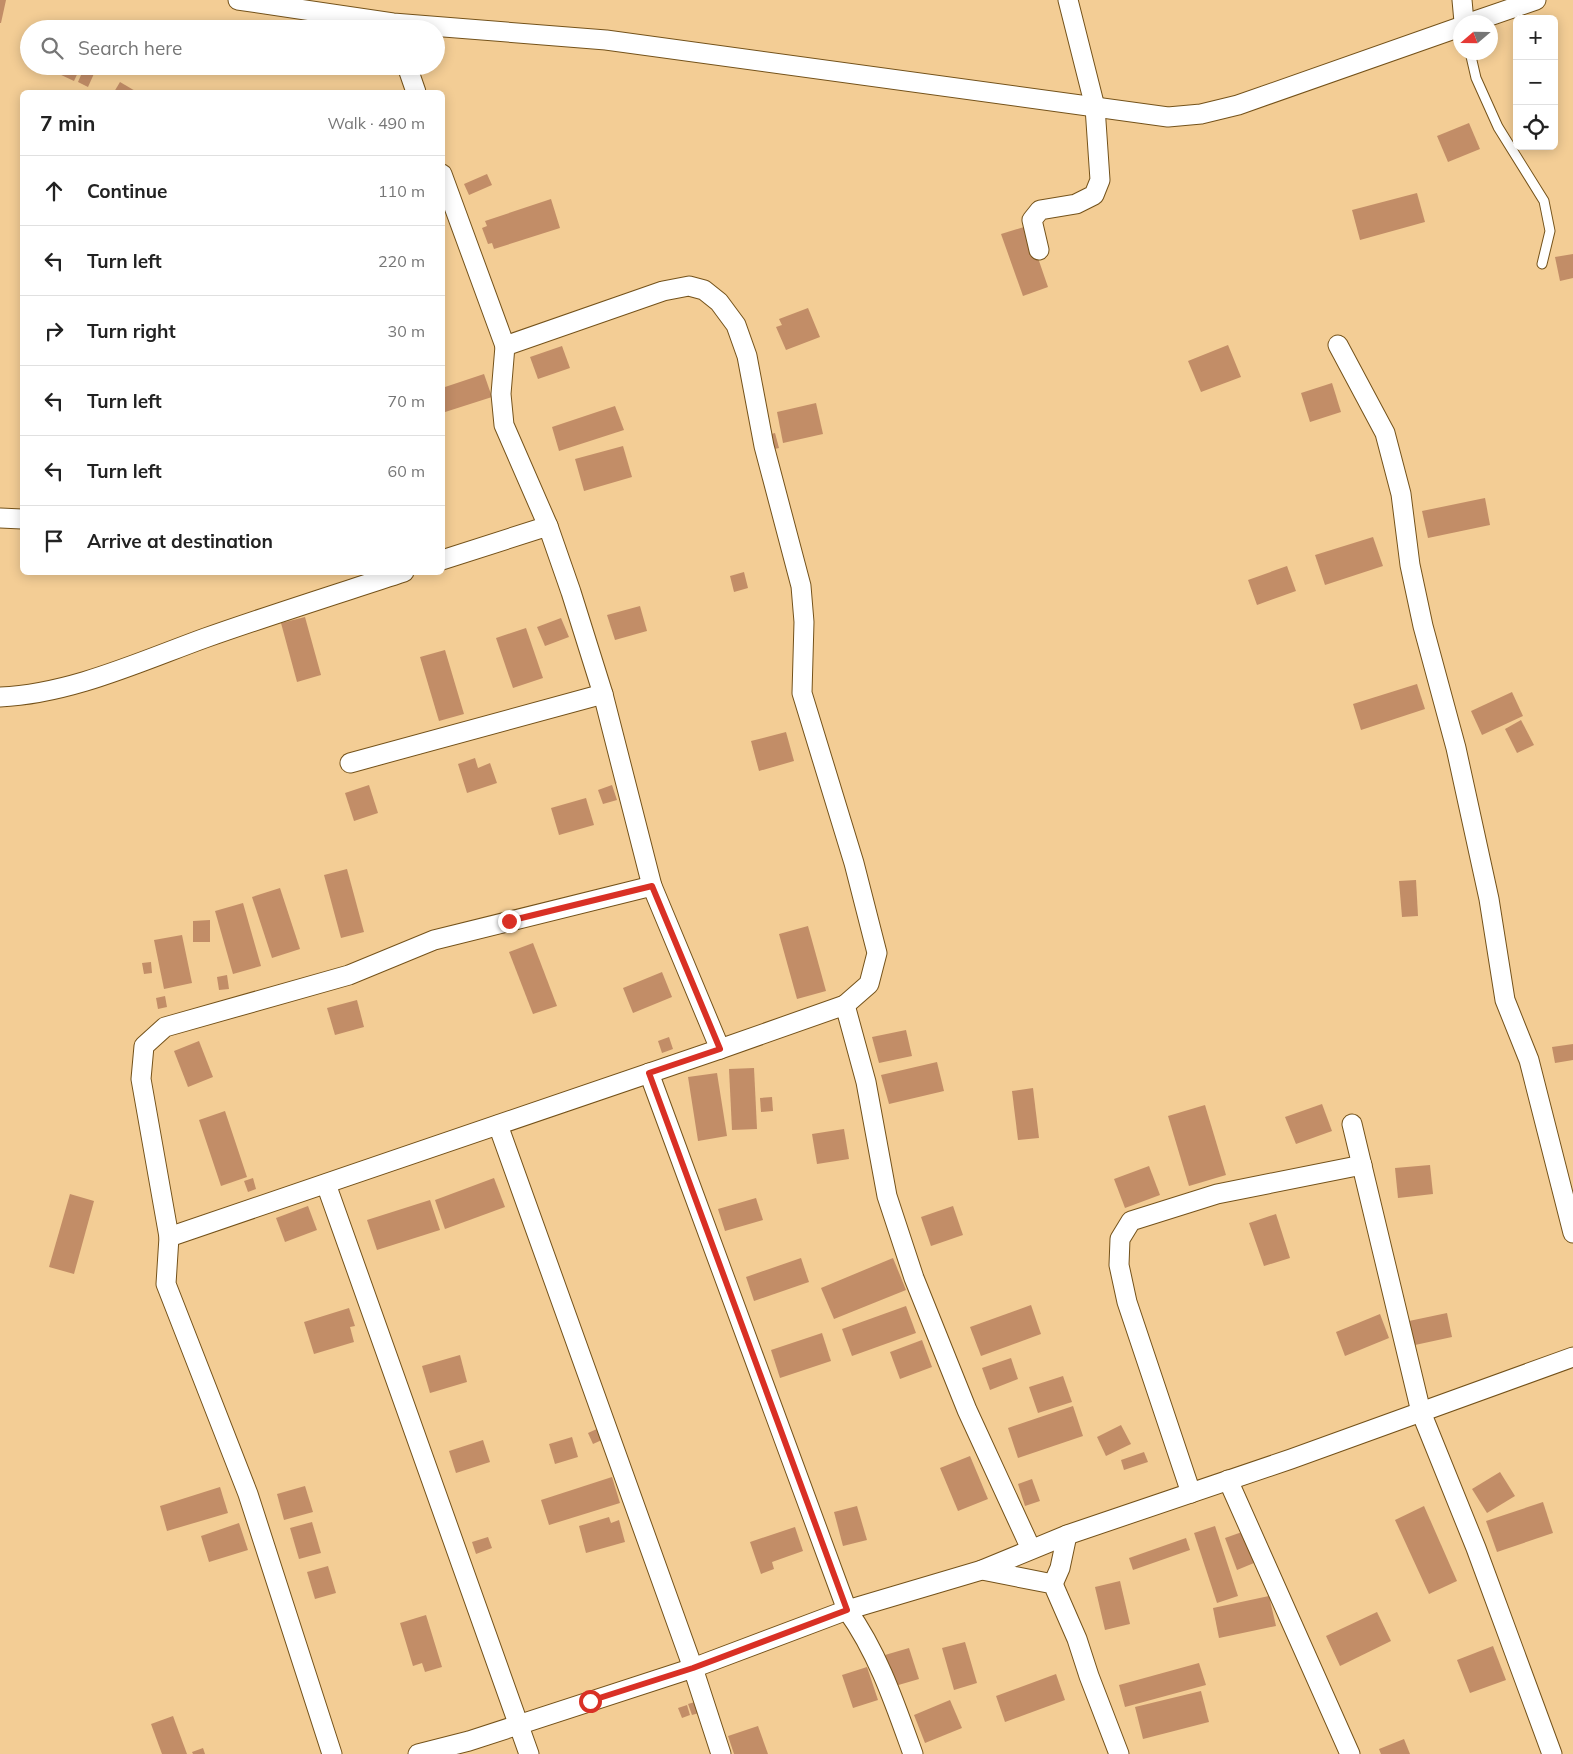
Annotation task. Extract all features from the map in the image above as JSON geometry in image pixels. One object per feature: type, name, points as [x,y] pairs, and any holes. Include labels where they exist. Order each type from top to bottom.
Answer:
[{"type":"street","points":[[1039,250],[1032,220],[1040,210],[1076,204],[1094,196],[1100,180],[1095,107],[1068,0]]},
{"type":"street","points":[[1462,0],[1463,15]]},
{"type":"street","points":[[1492,15],[1536,0]]},
{"type":"street","points":[[250,1],[359,20]]},
{"type":"street","points":[[445,29],[606,40],[1168,117],[1202,114],[1238,106],[1453,29]]},
{"type":"street","points":[[410,75],[415,90]]},
{"type":"street","points":[[445,182],[506,346],[501,394],[504,425],[548,526],[604,694],[652,886],[720,1049]]},
{"type":"street","points":[[169,1238],[845,1005],[869,984],[877,953],[854,863],[802,693],[804,622],[801,586],[764,446],[747,356],[736,325],[719,302],[704,290],[688,286],[663,291],[506,346]]},
{"type":"street","points":[[1338,345],[1386,433],[1401,494],[1410,565],[1423,626],[1456,748],[1488,899],[1505,1000],[1529,1060],[1573,1233]]},
{"type":"street","points":[[0,518],[20,519]]},
{"type":"street","points":[[445,559],[548,526]]},
{"type":"street","points":[[0,697],[22,696],[87,680],[245,624],[395,575]]},
{"type":"street","points":[[350,763],[604,694]]},
{"type":"street","points":[[332,1754],[248,1494],[166,1284],[169,1238],[141,1079],[144,1046],[165,1027],[349,975],[434,940],[652,886]]},
{"type":"street","points":[[845,1005],[866,1082],[887,1196],[914,1278],[967,1410],[1031,1549]]},
{"type":"street","points":[[649,1073],[847,1610],[862,1630],[894,1700],[913,1754]]},
{"type":"street","points":[[1352,1124],[1422,1412],[1476,1548],[1552,1754]]},
{"type":"street","points":[[498,1125],[693,1668],[721,1754]]},
{"type":"street","points":[[1191,1492],[1127,1302],[1118,1265],[1120,1239],[1131,1221],[1217,1194],[1362,1165]]},
{"type":"street","points":[[326,1184],[529,1754]]},
{"type":"street","points":[[418,1754],[518,1725],[693,1668],[847,1610],[982,1570],[1067,1535],[1422,1412],[1573,1357]]},
{"type":"street","points":[[1228,1480],[1350,1754]]},
{"type":"street","points":[[1067,1535],[1060,1568],[1053,1584],[1077,1638],[1089,1676],[1119,1754]]},
{"type":"street","points":[[982,1570],[1053,1584]]},
{"type":"lane","points":[[1472,60],[1476,78],[1498,127],[1544,201],[1550,231],[1542,264]]},
{"type":"building","points":[[0,0],[6,0],[1,23],[0,23]]},
{"type":"building","points":[[61,75],[77,75],[74,81]]},
{"type":"building","points":[[81,75],[93,75],[88,87],[78,82]]},
{"type":"building","points":[[120,82],[134,90],[115,90]]},
{"type":"building","points":[[1469,123],[1480,149],[1448,162],[1437,136]]},
{"type":"building","points":[[487,174],[492,185],[469,195],[464,184]]},
{"type":"building","points":[[1417,193],[1425,222],[1360,240],[1352,210]]},
{"type":"building","points":[[551,199],[560,228],[494,249],[492,243],[488,244],[482,228],[487,226],[485,221]]},
{"type":"building","points":[[1027,226],[1048,287],[1023,296],[1001,234]]},
{"type":"building","points":[[1573,254],[1573,278],[1560,281],[1555,257]]},
{"type":"building","points":[[808,308],[820,337],[786,350],[776,327],[782,325],[779,319]]},
{"type":"building","points":[[1228,345],[1241,377],[1201,392],[1188,361]]},
{"type":"building","points":[[562,346],[570,368],[538,379],[530,357]]},
{"type":"building","points":[[484,374],[492,397],[445,412],[445,387]]},
{"type":"building","points":[[1332,383],[1341,412],[1310,422],[1301,393]]},
{"type":"building","points":[[816,403],[823,434],[783,443],[777,412]]},
{"type":"building","points":[[615,406],[624,430],[559,451],[552,427]]},
{"type":"building","points":[[775,433],[779,448],[770,450],[767,435]]},
{"type":"building","points":[[623,446],[632,477],[584,491],[575,459]]},
{"type":"building","points":[[1485,498],[1490,525],[1428,538],[1422,511]]},
{"type":"building","points":[[1373,537],[1383,566],[1325,585],[1315,555]]},
{"type":"building","points":[[1287,566],[1296,591],[1257,605],[1248,580]]},
{"type":"building","points":[[744,572],[748,588],[734,592],[730,576]]},
{"type":"building","points":[[640,606],[647,631],[615,640],[607,615]]},
{"type":"building","points":[[305,617],[321,675],[297,682],[281,623]]},
{"type":"building","points":[[561,618],[569,637],[545,646],[537,627]]},
{"type":"building","points":[[526,628],[543,678],[513,688],[496,638]]},
{"type":"building","points":[[445,650],[464,714],[439,721],[420,657]]},
{"type":"building","points":[[1417,684],[1425,709],[1361,730],[1353,704]]},
{"type":"building","points":[[1512,692],[1523,716],[1482,735],[1471,711]]},
{"type":"building","points":[[1521,720],[1534,745],[1517,753],[1505,729]]},
{"type":"building","points":[[786,732],[794,761],[759,771],[751,741]]},
{"type":"building","points":[[475,758],[478,768],[490,763],[497,783],[467,793],[458,764]]},
{"type":"building","points":[[369,785],[378,813],[354,821],[345,793]]},
{"type":"building","points":[[612,785],[617,800],[603,804],[598,790]]},
{"type":"building","points":[[586,798],[594,825],[559,835],[551,808]]},
{"type":"building","points":[[347,869],[364,932],[341,938],[324,875]]},
{"type":"building","points":[[1416,880],[1418,916],[1402,917],[1399,881]]},
{"type":"building","points":[[280,888],[300,949],[272,958],[252,897]]},
{"type":"building","points":[[243,903],[261,966],[233,974],[215,911]]},
{"type":"building","points":[[210,920],[210,942],[193,942],[193,921]]},
{"type":"building","points":[[808,926],[826,991],[797,999],[779,934]]},
{"type":"building","points":[[182,935],[192,983],[164,989],[154,940]]},
{"type":"building","points":[[533,943],[557,1006],[533,1014],[509,952]]},
{"type":"building","points":[[151,962],[152,973],[144,974],[142,963]]},
{"type":"building","points":[[662,972],[672,997],[633,1013],[623,988]]},
{"type":"building","points":[[227,975],[229,989],[219,990],[217,977]]},
{"type":"building","points":[[165,996],[167,1007],[158,1009],[156,998]]},
{"type":"building","points":[[357,1000],[364,1027],[335,1035],[327,1008]]},
{"type":"building","points":[[906,1030],[912,1056],[879,1063],[872,1037]]},
{"type":"building","points":[[669,1037],[673,1049],[662,1053],[658,1041]]},
{"type":"building","points":[[199,1041],[213,1077],[188,1087],[174,1051]]},
{"type":"building","points":[[1573,1044],[1573,1060],[1555,1063],[1552,1047]]},
{"type":"building","points":[[937,1062],[944,1091],[889,1104],[881,1075]]},
{"type":"building","points":[[754,1068],[757,1129],[732,1130],[729,1069]]},
{"type":"building","points":[[717,1073],[727,1136],[698,1141],[688,1077]]},
{"type":"building","points":[[1033,1088],[1039,1138],[1018,1140],[1012,1091]]},
{"type":"building","points":[[772,1097],[773,1111],[761,1112],[760,1098]]},
{"type":"building","points":[[1322,1104],[1332,1131],[1296,1144],[1285,1117]]},
{"type":"building","points":[[1205,1105],[1226,1175],[1189,1186],[1168,1116]]},
{"type":"building","points":[[225,1111],[247,1177],[221,1186],[199,1120]]},
{"type":"building","points":[[844,1129],[849,1159],[817,1164],[812,1134]]},
{"type":"building","points":[[1430,1165],[1433,1194],[1398,1198],[1395,1168]]},
{"type":"building","points":[[1149,1166],[1160,1195],[1125,1208],[1114,1179]]},
{"type":"building","points":[[253,1178],[256,1189],[248,1192],[244,1181]]},
{"type":"building","points":[[494,1178],[505,1207],[445,1229],[435,1200]]},
{"type":"building","points":[[70,1194],[94,1201],[74,1274],[49,1267]]},
{"type":"building","points":[[756,1198],[763,1220],[725,1231],[718,1209]]},
{"type":"building","points":[[430,1200],[440,1230],[377,1250],[367,1220]]},
{"type":"building","points":[[308,1206],[317,1230],[285,1242],[276,1218]]},
{"type":"building","points":[[953,1206],[963,1235],[931,1246],[921,1217]]},
{"type":"building","points":[[1276,1214],[1290,1258],[1264,1266],[1249,1223]]},
{"type":"building","points":[[801,1258],[809,1282],[754,1301],[746,1277]]},
{"type":"building","points":[[893,1258],[906,1290],[834,1319],[821,1288]]},
{"type":"building","points":[[1031,1305],[1041,1334],[981,1356],[970,1327]]},
{"type":"building","points":[[906,1306],[916,1333],[852,1356],[842,1329]]},
{"type":"building","points":[[349,1308],[355,1326],[350,1327],[354,1342],[314,1354],[304,1322]]},
{"type":"building","points":[[1447,1313],[1452,1337],[1415,1345],[1409,1321]]},
{"type":"building","points":[[1380,1314],[1389,1338],[1345,1356],[1336,1332]]},
{"type":"building","points":[[822,1333],[831,1361],[780,1378],[771,1350]]},
{"type":"building","points":[[922,1340],[932,1367],[900,1379],[890,1352]]},
{"type":"building","points":[[460,1355],[467,1382],[430,1393],[422,1366]]},
{"type":"building","points":[[1011,1358],[1018,1379],[990,1390],[982,1368]]},
{"type":"building","points":[[1063,1376],[1072,1402],[1038,1413],[1029,1387]]},
{"type":"building","points":[[1073,1406],[1083,1436],[1018,1458],[1008,1428]]},
{"type":"building","points":[[1121,1425],[1131,1444],[1106,1456],[1097,1437]]},
{"type":"building","points":[[599,1428],[604,1439],[593,1444],[588,1433]]},
{"type":"building","points":[[572,1437],[578,1457],[555,1464],[549,1444]]},
{"type":"building","points":[[483,1440],[490,1462],[456,1473],[449,1451]]},
{"type":"building","points":[[1144,1452],[1148,1462],[1124,1470],[1121,1460]]},
{"type":"building","points":[[970,1456],[988,1499],[958,1511],[940,1468]]},
{"type":"building","points":[[1500,1472],[1515,1496],[1487,1513],[1472,1489]]},
{"type":"building","points":[[612,1477],[620,1503],[549,1525],[541,1500]]},
{"type":"building","points":[[1032,1479],[1040,1501],[1025,1506],[1018,1484]]},
{"type":"building","points":[[305,1486],[313,1512],[284,1520],[277,1494]]},
{"type":"building","points":[[220,1487],[228,1513],[167,1531],[160,1506]]},
{"type":"building","points":[[1543,1502],[1553,1533],[1497,1552],[1486,1521]]},
{"type":"building","points":[[857,1506],[867,1540],[843,1546],[834,1512]]},
{"type":"building","points":[[1424,1506],[1457,1581],[1429,1594],[1395,1520]]},
{"type":"building","points":[[609,1517],[611,1523],[619,1520],[625,1542],[586,1553],[579,1526]]},
{"type":"building","points":[[312,1522],[321,1553],[299,1559],[290,1528]]},
{"type":"building","points":[[239,1523],[248,1550],[209,1562],[201,1536]]},
{"type":"building","points":[[1215,1526],[1238,1596],[1217,1603],[1194,1533]]},
{"type":"building","points":[[795,1527],[803,1551],[772,1562],[774,1569],[761,1574],[750,1542]]},
{"type":"building","points":[[1242,1532],[1254,1563],[1237,1570],[1225,1538]]},
{"type":"building","points":[[488,1537],[492,1548],[476,1554],[472,1542]]},
{"type":"building","points":[[1186,1538],[1190,1550],[1133,1570],[1129,1558]]},
{"type":"building","points":[[328,1566],[336,1593],[315,1599],[307,1572]]},
{"type":"building","points":[[1120,1581],[1130,1624],[1105,1630],[1095,1587]]},
{"type":"building","points":[[1269,1596],[1276,1626],[1219,1638],[1213,1608]]},
{"type":"building","points":[[1377,1612],[1391,1641],[1340,1666],[1326,1636]]},
{"type":"building","points":[[426,1615],[442,1667],[425,1672],[422,1663],[413,1666],[400,1623]]},
{"type":"building","points":[[965,1642],[977,1683],[954,1690],[942,1648]]},
{"type":"building","points":[[1493,1646],[1506,1680],[1470,1693],[1457,1660]]},
{"type":"building","points":[[909,1648],[919,1679],[895,1686],[885,1655]]},
{"type":"building","points":[[1199,1663],[1206,1685],[1125,1707],[1119,1685]]},
{"type":"building","points":[[867,1667],[878,1700],[853,1708],[842,1675]]},
{"type":"building","points":[[1056,1674],[1065,1700],[1005,1722],[996,1696]]},
{"type":"building","points":[[1201,1691],[1209,1722],[1143,1739],[1135,1707]]},
{"type":"building","points":[[950,1700],[962,1728],[925,1743],[914,1715]]},
{"type":"building","points":[[695,1702],[699,1713],[692,1715],[688,1704]]},
{"type":"building","points":[[687,1705],[690,1715],[682,1718],[678,1708]]},
{"type":"building","points":[[173,1716],[187,1754],[162,1754],[151,1724]]},
{"type":"building","points":[[758,1726],[768,1754],[734,1754],[728,1736]]},
{"type":"building","points":[[1404,1739],[1410,1754],[1381,1754],[1379,1749]]},
{"type":"building","points":[[203,1748],[205,1754],[193,1754],[192,1752]]},
{"type":"route","points":[[509,921],[652,886],[720,1049],[649,1073],[847,1610],[693,1668],[590,1701]]}]
